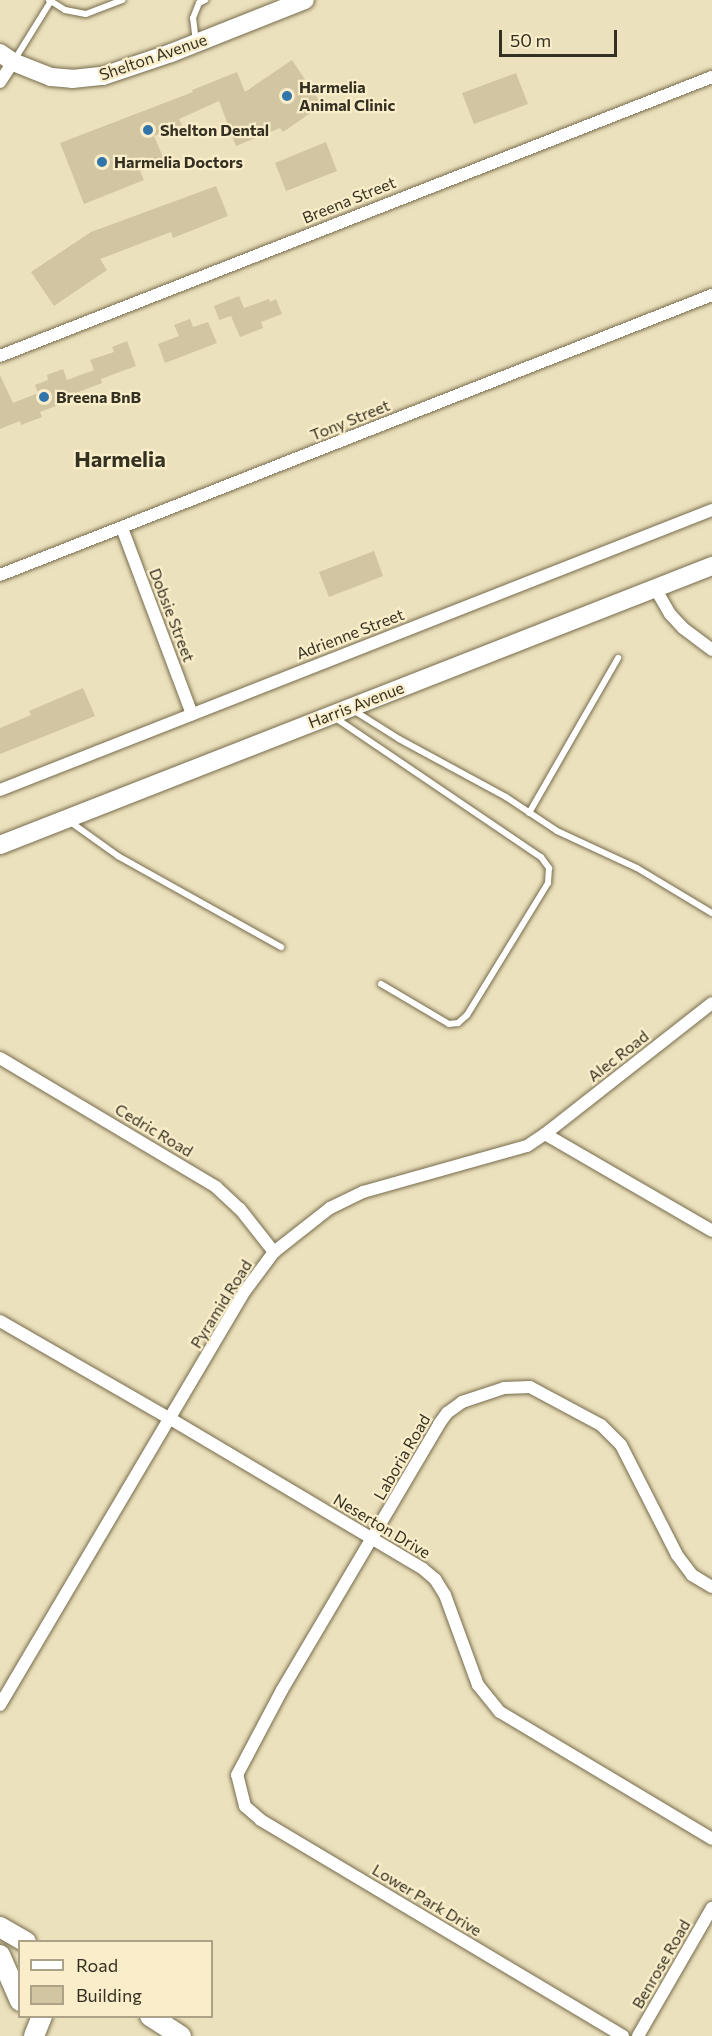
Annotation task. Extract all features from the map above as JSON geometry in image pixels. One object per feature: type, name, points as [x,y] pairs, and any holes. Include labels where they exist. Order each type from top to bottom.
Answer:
[{"type":"main road","name":"Shelton Avenue","points":[[7,58],[51,77],[87,78],[123,70],[305,0]]},
{"type":"main road","name":"Harris Avenue","points":[[0,845],[712,566]]},
{"type":"main road","points":[[0,1927],[24,1940]]},
{"type":"main road","points":[[0,1955],[18,1996]]},
{"type":"main road","points":[[153,2018],[181,2036]]},
{"type":"street","points":[[0,82],[7,58]]},
{"type":"street","name":"Breena Street","points":[[0,356],[712,77]]},
{"type":"street","name":"Tony Street","points":[[0,575],[712,295]]},
{"type":"street","name":"Adrienne Street","points":[[0,790],[712,510]]},
{"type":"street","name":"Dobsie Street","points":[[122,528],[192,714]]},
{"type":"street","points":[[655,588],[670,614],[683,628],[712,650]]},
{"type":"street","name":"Alec Road","points":[[545,1134],[712,1003]]},
{"type":"street","name":"Cedric Road","points":[[0,1058],[216,1187],[240,1209],[274,1252]]},
{"type":"street","points":[[545,1134],[712,1231]]},
{"type":"street","name":"Pyramid Road","points":[[0,1705],[245,1291],[274,1252],[330,1208],[352,1196],[527,1146],[545,1134]]},
{"type":"street","name":"Neserton Drive","points":[[0,1321],[136,1401],[170,1418],[423,1569],[440,1586],[478,1685],[500,1712],[712,1839]]},
{"type":"street","name":"Laboria Road","points":[[237,1775],[282,1690],[447,1413],[462,1402],[483,1394],[518,1386],[530,1387],[587,1417],[613,1435],[621,1445],[677,1555],[692,1575],[712,1587]]},
{"type":"street","name":"Lower Park Drive","points":[[237,1775],[237,1786],[245,1806],[261,1820],[623,2036]]},
{"type":"street","name":"Benrose Road","points":[[638,2036],[712,1908]]},
{"type":"lane","points":[[7,58],[50,1],[65,10],[86,14],[122,0]]},
{"type":"lane","points":[[196,43],[193,18],[199,3],[206,0]]},
{"type":"lane","points":[[529,813],[618,658]]},
{"type":"lane","points":[[350,708],[557,831],[637,868],[712,913]]},
{"type":"lane","points":[[331,715],[542,856],[549,868],[548,883],[467,1015],[458,1023],[449,1024],[381,984]]},
{"type":"lane","points":[[66,819],[118,856],[281,947]]},
{"type":"building","points":[[292,60],[322,105],[283,132],[280,128],[236,146],[219,101],[179,119],[182,125],[154,136],[165,162],[140,171],[144,180],[84,204],[60,143],[193,92],[192,90],[237,72],[245,92]]},
{"type":"building","points":[[516,73],[528,104],[474,124],[462,93]]},
{"type":"building","points":[[326,142],[337,171],[286,191],[275,163]]},
{"type":"building","points":[[216,186],[228,216],[173,238],[171,232],[100,259],[107,270],[54,306],[31,272],[91,232]]},
{"type":"building","points":[[239,296],[244,308],[269,299],[270,302],[276,299],[282,314],[261,322],[263,328],[240,337],[231,316],[219,320],[214,306]]},
{"type":"building","points":[[190,319],[193,327],[208,322],[217,343],[165,363],[158,344],[179,336],[174,325]]},
{"type":"building","points":[[127,341],[136,366],[101,379],[102,383],[73,394],[74,399],[40,412],[42,417],[21,425],[20,421],[0,429],[0,375],[13,403],[38,393],[35,385],[48,380],[47,375],[63,369],[67,380],[94,370],[90,360],[114,352],[112,347]]},
{"type":"building","points":[[374,551],[383,576],[329,597],[319,572]]},
{"type":"building","points":[[83,688],[95,716],[0,754],[0,728],[31,715],[29,711]]},
{"type":"place","name":"Harmelia Animal Clinic","points":[[287,96]]},
{"type":"place","name":"Shelton Dental","points":[[148,130]]},
{"type":"place","name":"Harmelia Doctors","points":[[102,162]]},
{"type":"place","name":"Breena BnB","points":[[44,397]]},
{"type":"district","name":"Harmelia","points":[[120,459]]}]
